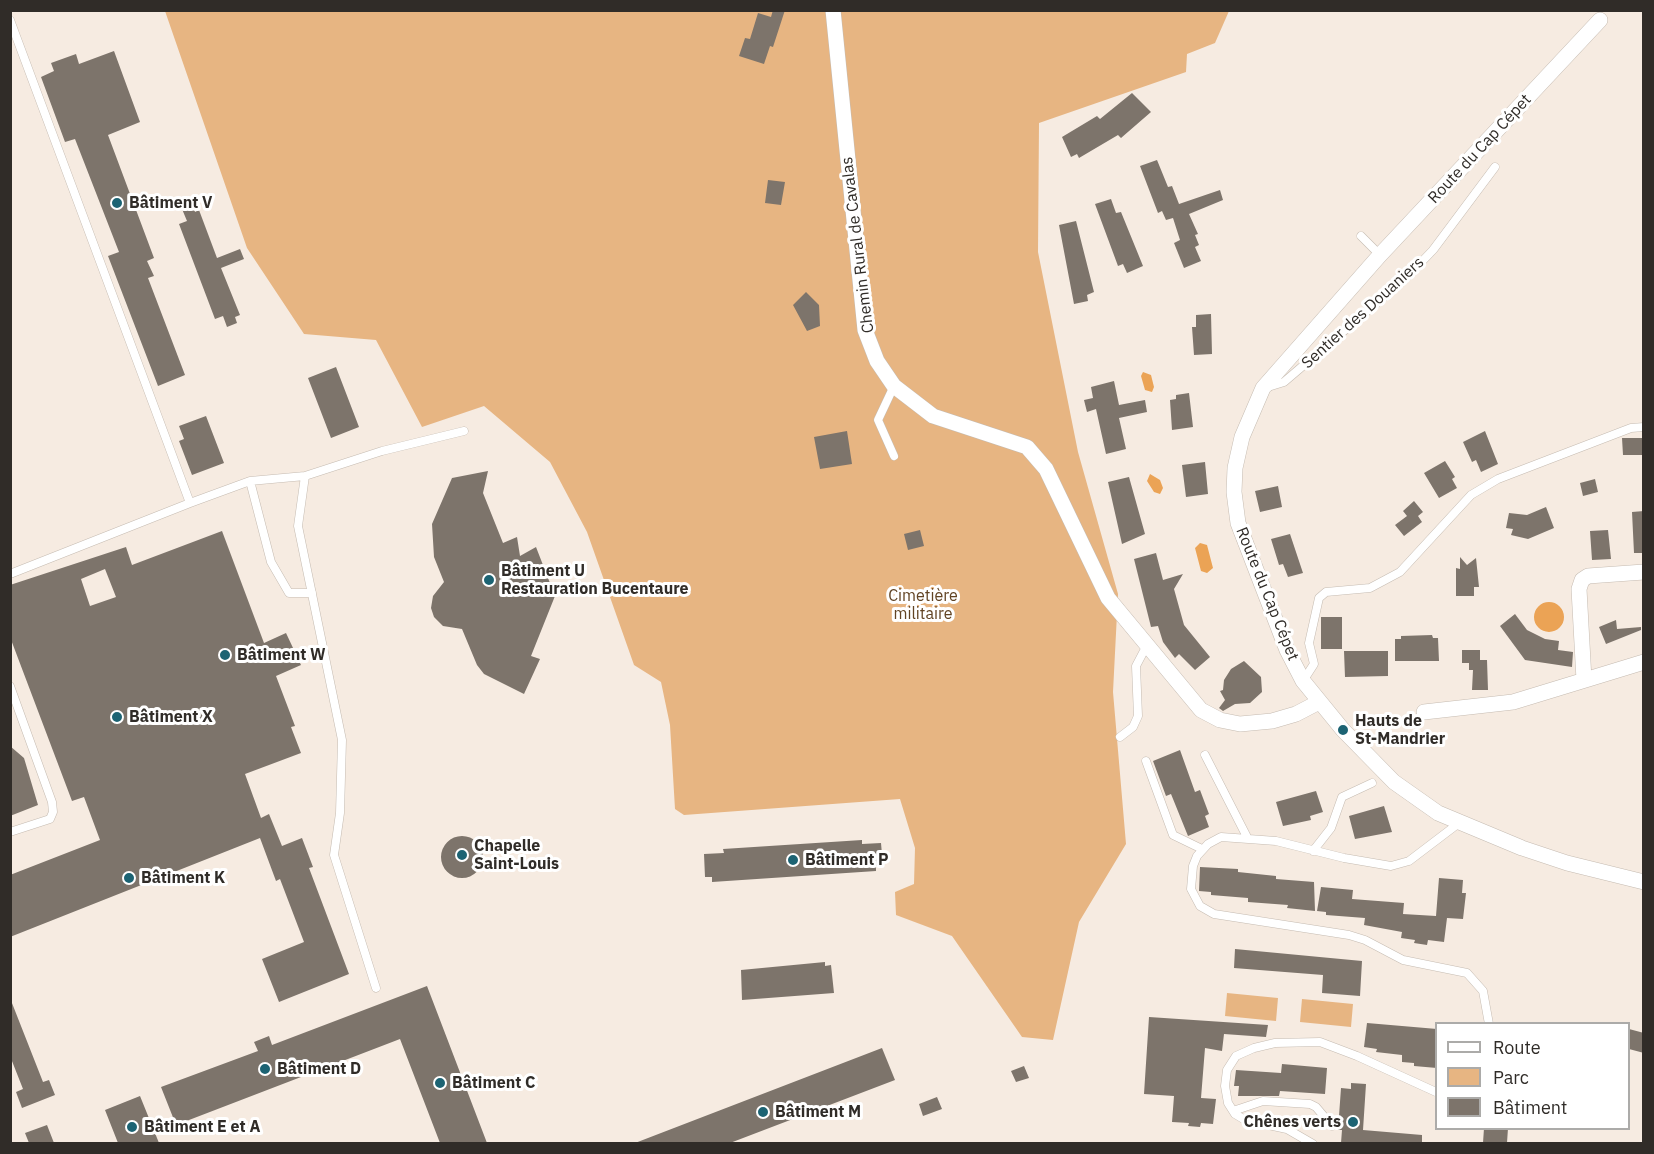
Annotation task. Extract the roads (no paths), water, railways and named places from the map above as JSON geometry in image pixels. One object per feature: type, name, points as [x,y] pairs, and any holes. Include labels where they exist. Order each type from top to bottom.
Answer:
[{"type":"street","name":"Chemin Rural de Cavalas","points":[[833,10],[866,330],[877,361],[894,386],[933,416],[1027,447],[1046,469],[1108,598],[1146,647],[1201,710],[1220,720],[1240,723],[1272,721],[1296,714],[1319,702]]},
{"type":"street","name":"Route du Cap Cépet","points":[[1604,15],[1380,255],[1263,388],[1242,437],[1235,468],[1237,513],[1238,523],[1287,650],[1303,681],[1342,730],[1394,782],[1438,813],[1459,822],[1567,863],[1644,882]]},
{"type":"street","points":[[1584,680],[1579,589],[1582,580],[1588,576],[1644,572]]},
{"type":"street","points":[[1424,712],[1513,702],[1644,662]]},
{"type":"lane","points":[[10,20],[190,503]]},
{"type":"lane","name":"Sentier des Douaniers","points":[[1263,388],[1284,382],[1406,278],[1433,250],[1495,167]]},
{"type":"lane","points":[[1361,236],[1380,255]]},
{"type":"lane","points":[[894,386],[878,420],[894,456]]},
{"type":"lane","points":[[1303,681],[1314,664],[1309,643],[1319,598],[1326,592],[1370,588],[1400,572],[1471,495],[1498,478],[1631,428],[1644,427]]},
{"type":"lane","points":[[10,574],[250,481],[305,476],[382,452],[464,431]]},
{"type":"lane","points":[[305,476],[298,526],[342,740],[340,813],[334,855],[376,988]]},
{"type":"lane","points":[[250,481],[271,562],[289,593],[312,593]]},
{"type":"lane","points":[[1120,737],[1133,727],[1138,716],[1136,666],[1146,647]]},
{"type":"lane","points":[[10,686],[52,802],[53,812],[50,819],[10,832]]},
{"type":"lane","points":[[1205,754],[1247,837]]},
{"type":"lane","points":[[1146,761],[1173,835],[1202,849]]},
{"type":"lane","points":[[1313,851],[1331,828],[1342,797],[1372,783]]},
{"type":"lane","points":[[1459,822],[1400,865],[1378,864],[1247,837],[1221,837],[1202,849],[1193,866],[1191,889],[1193,898],[1207,912],[1349,935],[1365,940],[1403,960],[1467,973],[1483,990],[1489,1022]]},
{"type":"lane","points":[[1313,1143],[1287,1129],[1245,1120],[1233,1111],[1228,1103],[1225,1086],[1231,1062],[1244,1051],[1275,1043],[1307,1041],[1330,1045],[1435,1091]]},
{"type":"lane","points":[[1233,1111],[1263,1101],[1310,1104],[1316,1107],[1332,1126]]},
{"type":"place","name":"Bâtiment V","points":[[117,203]]},
{"type":"place","name":"Bâtiment U Restauration Bucentaure","points":[[489,580]]},
{"type":"place","name":"Bâtiment W","points":[[225,655]]},
{"type":"place","name":"Bâtiment X","points":[[117,717]]},
{"type":"place","name":"Hauts de St-Mandrier","points":[[1343,730]]},
{"type":"place","name":"Chapelle Saint-Louis","points":[[462,855]]},
{"type":"place","name":"Bâtiment P","points":[[793,860]]},
{"type":"place","name":"Bâtiment K","points":[[129,878]]},
{"type":"place","name":"Bâtiment D","points":[[265,1069]]},
{"type":"place","name":"Bâtiment C","points":[[440,1083]]},
{"type":"place","name":"Bâtiment M","points":[[763,1112]]},
{"type":"place","name":"Chênes verts","points":[[1353,1122]]},
{"type":"place","name":"Bâtiment E et A","points":[[132,1127]]},
{"type":"park label","name":"Cimetière militaire","points":[[923,605]]}]
